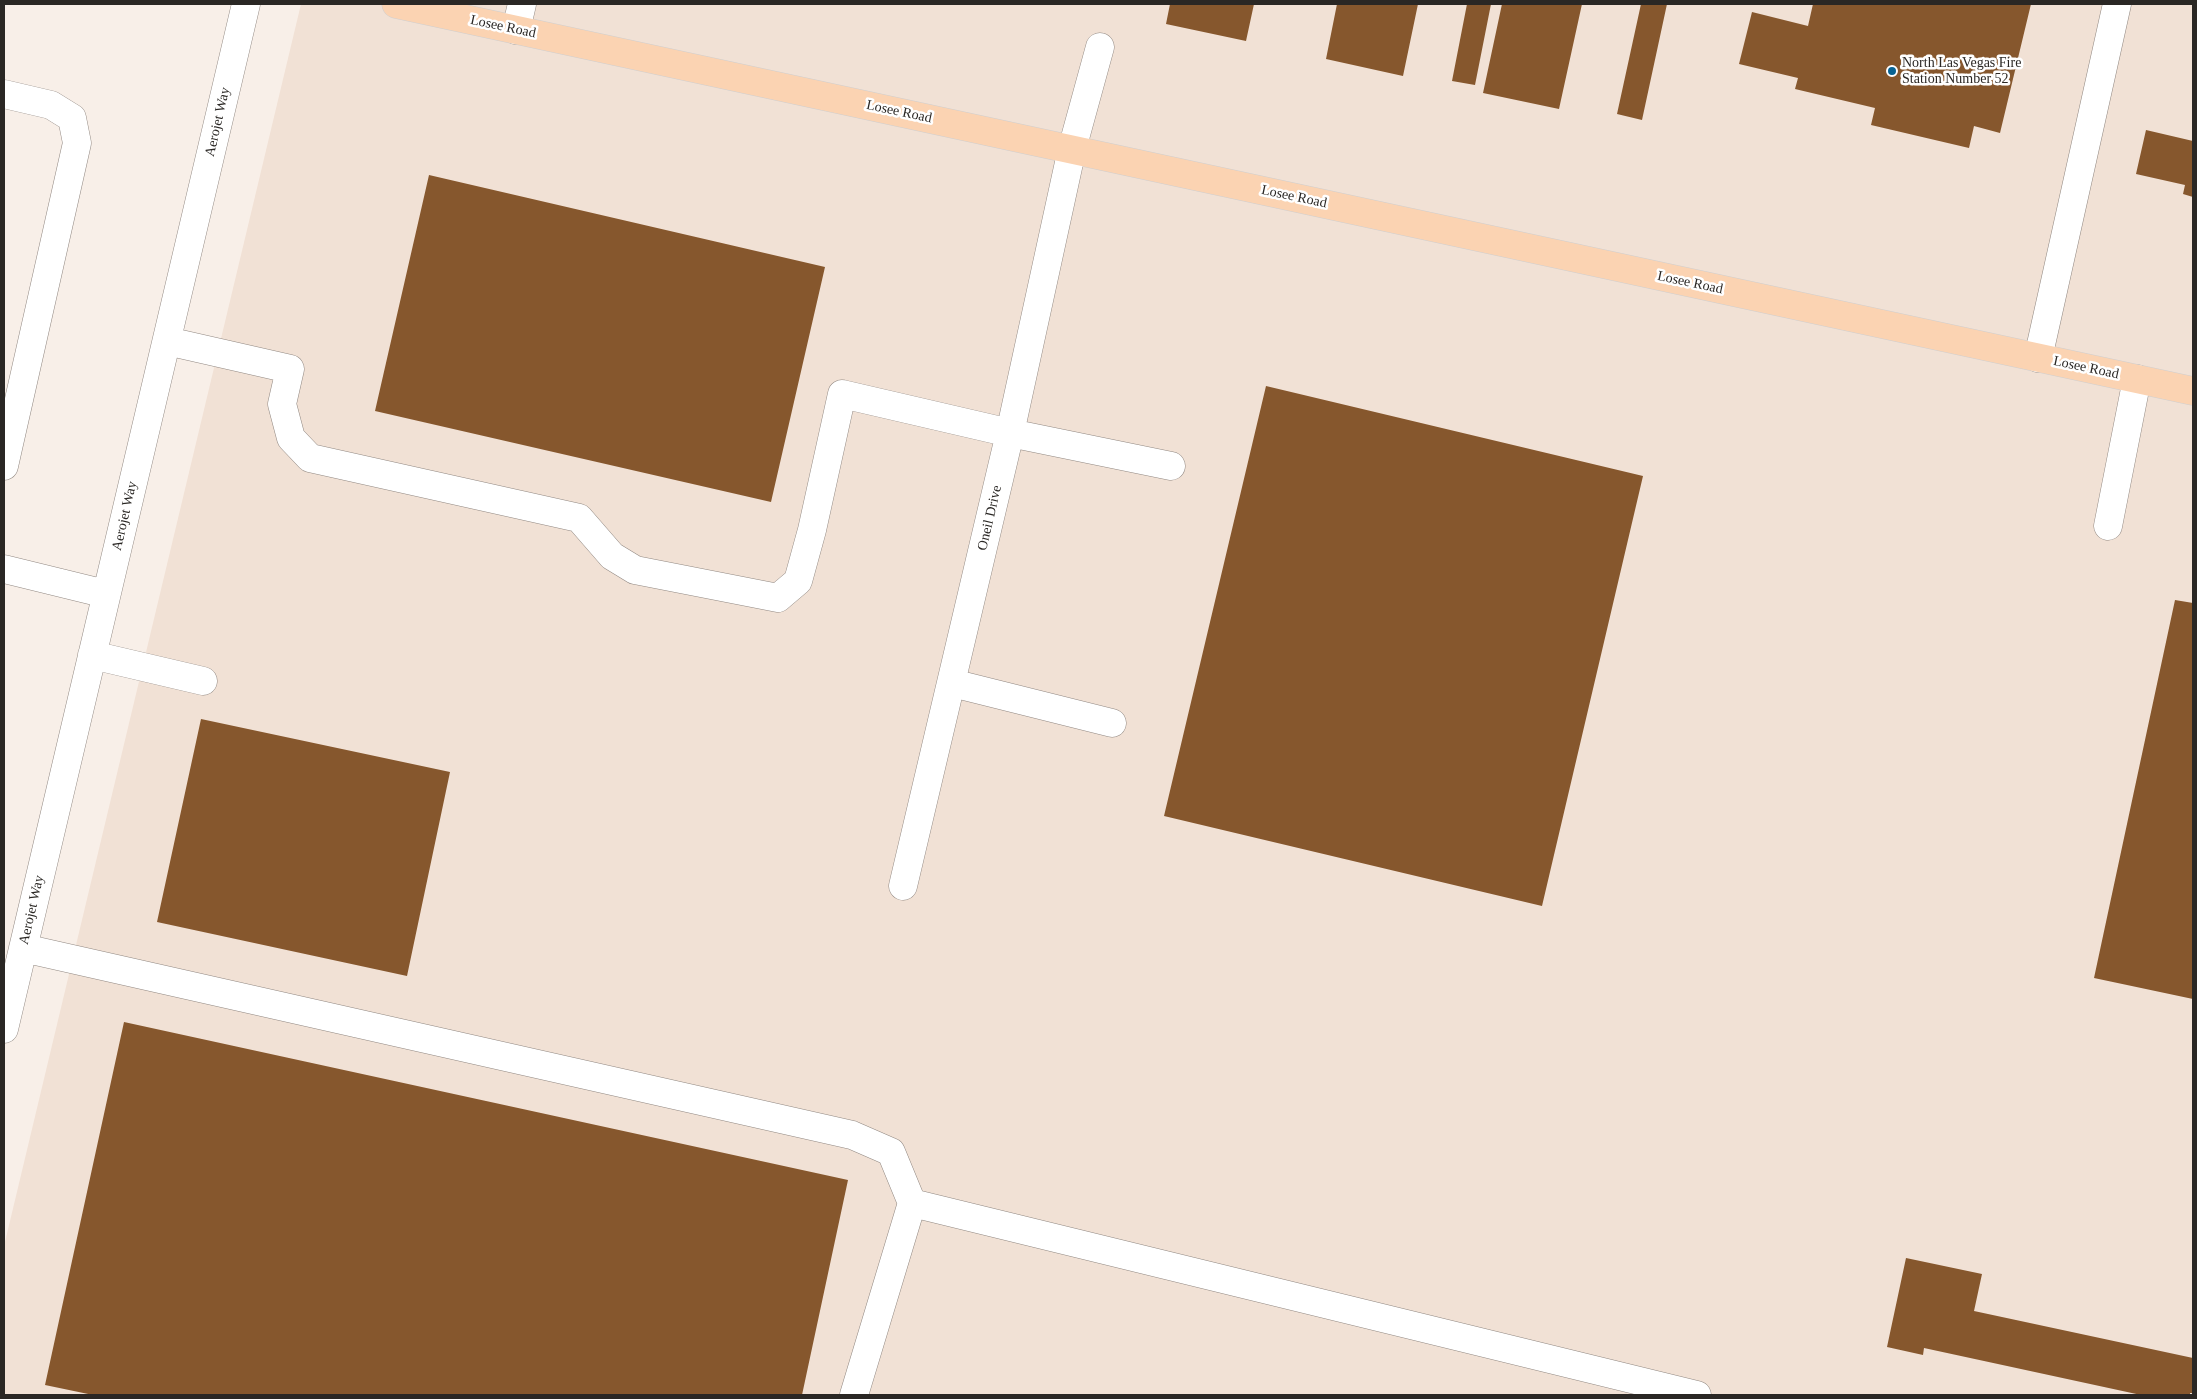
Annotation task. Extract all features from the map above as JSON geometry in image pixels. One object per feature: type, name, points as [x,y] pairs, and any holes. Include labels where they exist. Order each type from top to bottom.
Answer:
[{"type":"main road","name":"Losee Road","points":[[396,4],[2193,391]]},
{"type":"street","name":"Aerojet Way","points":[[4,1029],[246,4]]},
{"type":"street","points":[[516,30],[522,4]]},
{"type":"street","points":[[2038,358],[2117,4]]},
{"type":"street","name":"Oneil Drive","points":[[904,886],[1010,433],[1072,149],[1100,47]]},
{"type":"street","points":[[4,94],[51,105],[72,118],[78,143],[4,466]]},
{"type":"street","points":[[167,341],[290,369],[282,404],[291,438],[310,458],[579,518],[612,556],[635,570],[778,598],[798,581],[812,530],[842,394],[1010,433],[1171,466]]},
{"type":"street","points":[[2108,526],[2137,379]]},
{"type":"street","points":[[4,569],[106,594]]},
{"type":"street","points":[[92,655],[203,681]]},
{"type":"street","points":[[952,682],[1112,723]]},
{"type":"street","points":[[23,948],[852,1135],[891,1152],[912,1203],[854,1395]]},
{"type":"street","points":[[912,1203],[1697,1395]]},
{"type":"shaded area","points":[[301,4],[2193,4],[2193,1395],[4,1395],[4,1246]]},
{"type":"building","points":[[1170,4],[1254,4],[1246,41],[1166,24]]},
{"type":"building","points":[[1337,4],[1418,4],[1403,76],[1326,59]]},
{"type":"building","points":[[1467,4],[1491,4],[1475,85],[1452,81]]},
{"type":"building","points":[[1502,4],[1582,4],[1559,109],[1483,93]]},
{"type":"building","points":[[1641,4],[1667,4],[1642,120],[1617,114]]},
{"type":"building","name":"North Las Vegas Fire Station Number 52","points":[[1813,4],[2031,4],[2000,133],[1974,126],[1969,148],[1871,125],[1875,108],[1795,89],[1798,78],[1739,64],[1752,12],[1808,26]]},
{"type":"building","points":[[2146,130],[2193,141],[2193,197],[2183,194],[2185,185],[2136,174]]},
{"type":"building","points":[[429,175],[825,267],[771,502],[375,411]]},
{"type":"building","points":[[1266,386],[1643,476],[1542,906],[1164,816]]},
{"type":"building","points":[[2175,600],[2193,603],[2193,999],[2094,978]]},
{"type":"building","points":[[201,719],[450,772],[407,976],[157,922]]},
{"type":"building","points":[[124,1022],[848,1180],[802,1395],[93,1395],[45,1385]]},
{"type":"building","points":[[1906,1258],[1982,1274],[1974,1311],[2193,1358],[2193,1393],[2190,1393],[2190,1395],[2141,1395],[1924,1348],[1923,1355],[1887,1347]]},
{"type":"place","name":"North Las Vegas Fire Station Number 52","points":[[1892,71]]}]
